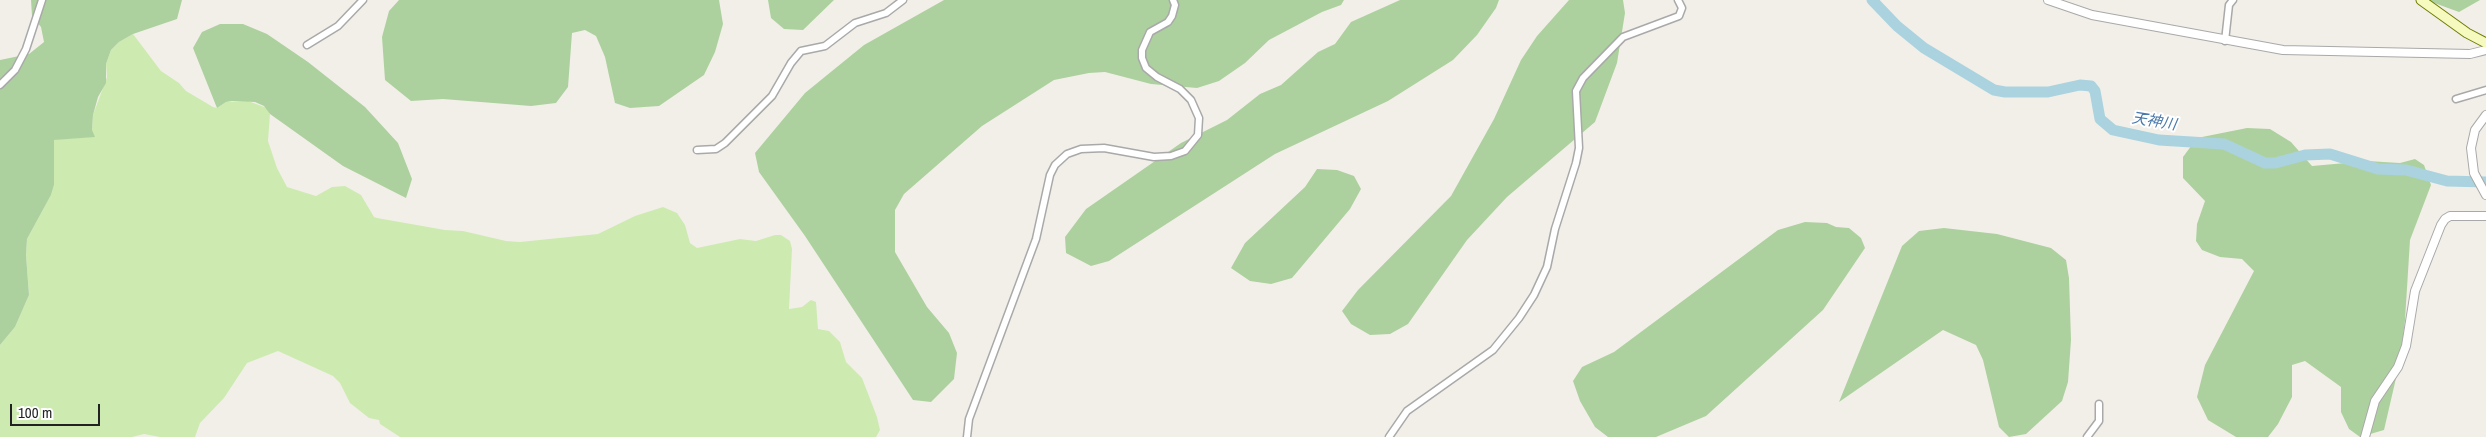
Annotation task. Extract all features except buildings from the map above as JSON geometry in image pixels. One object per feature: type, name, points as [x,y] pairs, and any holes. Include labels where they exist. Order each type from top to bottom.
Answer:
[{"type":"main road","points":[[2421,0],[2467,33],[2486,43]]},
{"type":"street","points":[[0,85],[15,70],[26,49],[42,0]]},
{"type":"street","points":[[308,45],[338,26],[363,0]]},
{"type":"street","points":[[697,150],[716,149],[738,131],[772,96],[801,51],[825,46],[855,23],[886,13],[903,0]]},
{"type":"street","points":[[967,437],[969,419],[1036,239],[1050,175],[1055,165],[1067,154],[1081,149],[1104,148],[1154,157],[1171,156],[1186,151],[1198,136],[1199,118],[1191,100],[1180,89],[1157,77],[1146,68],[1142,58],[1142,50],[1150,32],[1168,22],[1172,16],[1175,4],[1173,0]]},
{"type":"street","points":[[1389,437],[1407,411],[1493,350],[1519,318],[1534,295],[1547,267],[1555,228],[1576,164],[1578,148],[1576,91],[1583,78],[1622,37],[1679,16],[1682,8],[1678,0]]},
{"type":"street","points":[[2048,0],[2092,15],[2224,41],[2300,51],[2470,54],[2486,50]]},
{"type":"street","points":[[2224,41],[2229,5],[2233,0]]},
{"type":"street","points":[[2456,99],[2486,90]]},
{"type":"street","points":[[2486,115],[2475,130],[2471,148],[2474,173],[2486,195]]},
{"type":"street","points":[[2365,437],[2375,401],[2398,367],[2406,346],[2415,291],[2441,224],[2445,218],[2450,216],[2486,216]]},
{"type":"street","points":[[2088,437],[2099,421],[2099,404]]},
{"type":"green space","points":[[31,0],[182,0],[177,19],[133,34],[119,42],[111,50],[106,64],[106,83],[98,97],[93,115],[92,130],[95,137],[54,140],[54,185],[51,195],[27,239],[26,255],[29,295],[15,327],[0,345],[0,60],[29,54],[44,42],[41,27],[32,16]]},
{"type":"green space","points":[[399,0],[719,0],[723,24],[715,52],[704,75],[659,106],[630,108],[615,103],[605,57],[596,36],[585,30],[572,33],[568,87],[556,103],[531,106],[443,99],[411,101],[385,80],[382,37],[389,11]]},
{"type":"green space","points":[[768,0],[834,0],[803,30],[784,29],[771,18]]},
{"type":"green space","points":[[944,0],[1344,0],[1341,5],[1322,12],[1269,40],[1245,63],[1219,81],[1197,88],[1151,84],[1105,72],[1054,80],[982,126],[904,194],[895,210],[895,252],[927,307],[949,333],[957,353],[954,379],[931,402],[913,400],[805,236],[759,172],[755,153],[805,93],[864,45]]},
{"type":"green space","points":[[1400,0],[1499,0],[1496,8],[1477,35],[1453,60],[1388,101],[1275,154],[1109,261],[1091,266],[1066,253],[1065,237],[1086,209],[1181,143],[1227,120],[1260,94],[1281,85],[1318,52],[1335,44],[1351,22]]},
{"type":"green space","points":[[1569,0],[1623,0],[1625,13],[1617,63],[1595,122],[1507,197],[1467,240],[1408,324],[1390,334],[1370,335],[1351,324],[1342,311],[1358,290],[1451,196],[1494,119],[1521,60],[1537,36]]},
{"type":"green space","points":[[2426,0],[2480,0],[2459,12]]},
{"type":"green space","points":[[220,24],[243,24],[267,34],[308,62],[365,107],[398,143],[412,179],[406,198],[343,166],[270,114],[264,106],[255,102],[232,101],[226,102],[217,108],[193,48],[202,32]]},
{"type":"green space","points":[[133,34],[161,71],[179,83],[186,91],[213,107],[217,108],[226,102],[248,101],[267,108],[270,114],[268,141],[277,168],[287,187],[316,196],[332,187],[345,186],[361,195],[374,217],[377,218],[520,242],[598,234],[635,216],[663,207],[677,213],[685,225],[690,243],[697,248],[740,239],[756,241],[781,235],[790,241],[792,249],[789,309],[802,307],[811,300],[816,302],[818,329],[829,331],[840,342],[846,362],[862,378],[880,430],[876,437],[400,437],[380,424],[379,420],[369,418],[350,403],[340,383],[333,376],[278,351],[247,363],[224,398],[200,423],[195,437],[160,437],[144,434],[132,437],[0,437],[0,345],[15,327],[29,295],[26,255],[27,239],[51,195],[54,185],[54,140],[92,130],[93,115],[107,77],[106,64],[111,50],[119,42]]},
{"type":"green space","points":[[2247,128],[2270,129],[2291,142],[2312,166],[2368,161],[2400,163],[2415,159],[2424,165],[2431,185],[2410,240],[2405,320],[2400,361],[2384,430],[2360,437],[2349,429],[2341,412],[2341,387],[2305,361],[2292,365],[2292,397],[2278,424],[2268,437],[2236,437],[2208,420],[2197,397],[2205,365],[2254,271],[2242,259],[2220,257],[2202,250],[2196,241],[2197,224],[2205,201],[2183,178],[2183,157],[2197,138]]},
{"type":"green space","points":[[1317,169],[1337,170],[1354,176],[1361,189],[1350,209],[1292,278],[1271,284],[1250,281],[1231,268],[1245,243],[1305,187]]},
{"type":"green space","points":[[1805,222],[1827,223],[1836,227],[1849,228],[1861,238],[1865,248],[1823,310],[1706,416],[1656,437],[1608,437],[1595,427],[1580,401],[1573,381],[1582,367],[1614,352],[1778,230]]},
{"type":"green space","points":[[1944,228],[1997,234],[2051,248],[2066,260],[2069,278],[2071,340],[2068,382],[2062,401],[2026,434],[2009,437],[1999,427],[1983,360],[1976,345],[1943,330],[1839,402],[1902,246],[1919,231]]},
{"type":"waterway","name":"天神川","points":[[1872,0],[1897,26],[1924,48],[1994,90],[2005,92],[2048,92],[2080,85],[2091,86],[2095,91],[2100,119],[2113,130],[2159,140],[2224,144],[2265,163],[2275,163],[2305,155],[2330,154],[2378,169],[2406,170],[2447,181],[2486,182]]}]
